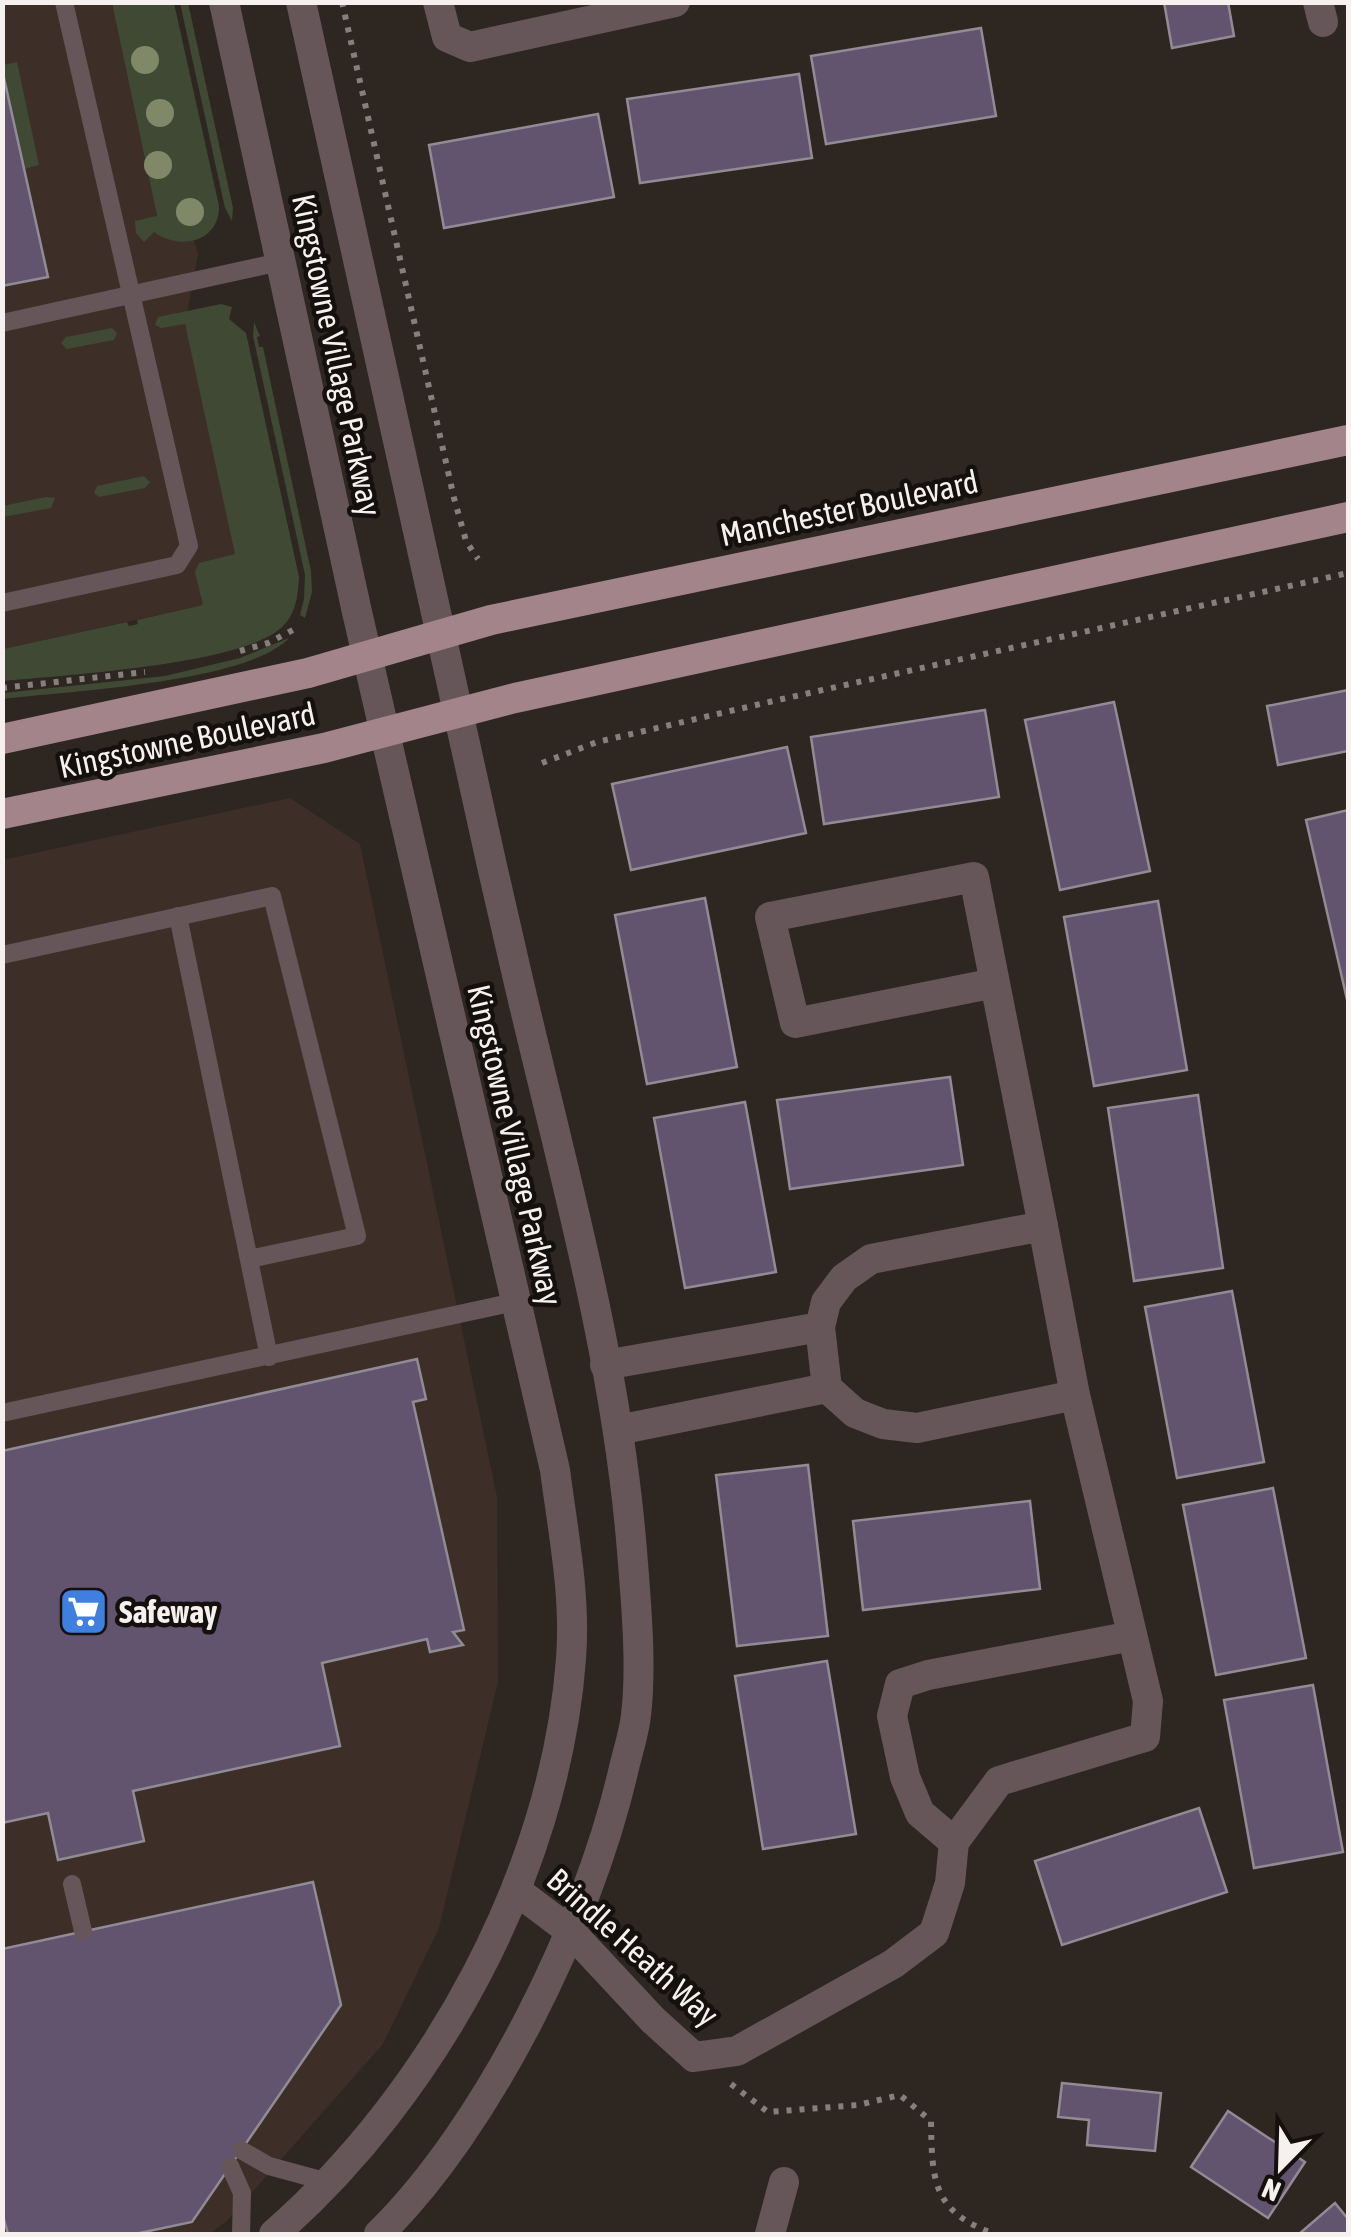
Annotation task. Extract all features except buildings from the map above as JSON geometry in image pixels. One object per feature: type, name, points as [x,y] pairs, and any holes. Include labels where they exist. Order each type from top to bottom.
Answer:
[{"type":"main road","name":"Manchester Boulevard","points":[[366,656],[491,620],[1348,440]]},
{"type":"main road","points":[[384,731],[1348,516]]},
{"type":"main road","name":"Kingstowne Boulevard","points":[[2,740],[224,692],[366,656]]},
{"type":"main road","name":"Kingstowne Boulevard","points":[[2,814],[324,748],[384,731]]},
{"type":"street","name":"Kingstowne Village Parkway","points":[[224,2],[366,656],[554,1470],[568,1569],[571,1657],[558,1762],[518,1891],[448,2025],[365,2144],[274,2234]]},
{"type":"street","name":"Kingstowne Village Parkway","points":[[301,2],[605,1365],[618,1430],[636,1598],[636,1715],[611,1824],[570,1931],[524,2028],[454,2144],[379,2234]]},
{"type":"street","points":[[438,2],[447,37],[470,47],[632,7],[675,2]]},
{"type":"street","name":"Brindle Heath Way","points":[[518,1891],[570,1931],[654,2020],[694,2056],[737,2051],[893,1964],[934,1933],[950,1883],[954,1842],[999,1781],[1144,1737],[1148,1701],[1075,1395],[1043,1226],[995,983],[974,877],[770,917],[795,1023],[995,983]]},
{"type":"street","points":[[1043,1226],[870,1260],[844,1278],[826,1302],[820,1328],[827,1388],[855,1413],[884,1424],[916,1428],[1075,1395]]},
{"type":"street","points":[[605,1365],[820,1328]]},
{"type":"street","points":[[618,1430],[827,1388]]},
{"type":"street","points":[[954,1842],[920,1813],[905,1777],[892,1716],[900,1684],[928,1675],[1132,1636]]},
{"type":"street","points":[[770,2234],[784,2182]]},
{"type":"lane","points":[[2,603],[177,565],[189,546],[64,2]]},
{"type":"lane","points":[[2,323],[280,262]]},
{"type":"lane","points":[[2,955],[272,896],[358,1236],[248,1258]]},
{"type":"lane","points":[[178,916],[269,1357]]},
{"type":"lane","points":[[2,1413],[515,1302]]},
{"type":"lane","points":[[72,1884],[83,1931]]},
{"type":"lane","points":[[242,2150],[269,2166],[328,2182]]},
{"type":"lane","points":[[230,2166],[242,2193],[242,2234]]},
{"type":"path","points":[[342,2],[454,498],[466,541],[478,559]]},
{"type":"path","points":[[542,762],[596,742],[1348,574]]},
{"type":"path","points":[[223,656],[268,643],[293,630]]},
{"type":"path","points":[[2,688],[152,671]]},
{"type":"path","points":[[694,2056],[768,2112],[900,2096],[931,2121],[932,2176],[942,2199],[972,2226],[995,2234]]},
{"type":"shaded area","points":[[2,3],[112,3],[157,217],[194,240],[198,254],[185,324],[236,555],[203,562],[196,572],[203,605],[3,649]]},
{"type":"shaded area","points":[[290,798],[360,844],[497,1497],[498,1682],[439,1928],[383,2044],[227,2221],[209,2234],[3,2234],[2,860]]},
{"type":"green space","points":[[112,3],[174,3],[219,206],[213,228],[196,240],[175,241],[154,232],[144,242],[136,233],[135,221],[157,216]]},
{"type":"green space","points":[[180,3],[188,3],[233,208],[232,221],[225,208]]},
{"type":"green space","points":[[17,62],[39,165],[24,169],[3,69],[3,65]]},
{"type":"green space","points":[[221,304],[232,307],[229,319],[246,333],[299,577],[290,616],[282,627],[261,640],[230,651],[150,666],[3,681],[3,649],[127,622],[129,626],[138,624],[137,620],[203,605],[195,572],[199,563],[235,554],[185,324],[161,328],[155,325],[158,317]]},
{"type":"green space","points":[[254,322],[260,336],[259,347],[263,347],[311,571],[312,592],[305,618],[300,615],[305,575],[253,336]]},
{"type":"green space","points":[[112,328],[117,333],[114,340],[67,349],[61,343],[66,337]]},
{"type":"green space","points":[[144,476],[150,482],[145,488],[99,497],[94,493],[97,486]]},
{"type":"green space","points":[[55,498],[51,508],[3,517],[3,506]]},
{"type":"green space","points":[[289,638],[267,653],[197,675],[3,699],[3,693],[165,676],[240,658]]},
{"type":"place","name":"Safeway","points":[[84,1611]]}]
